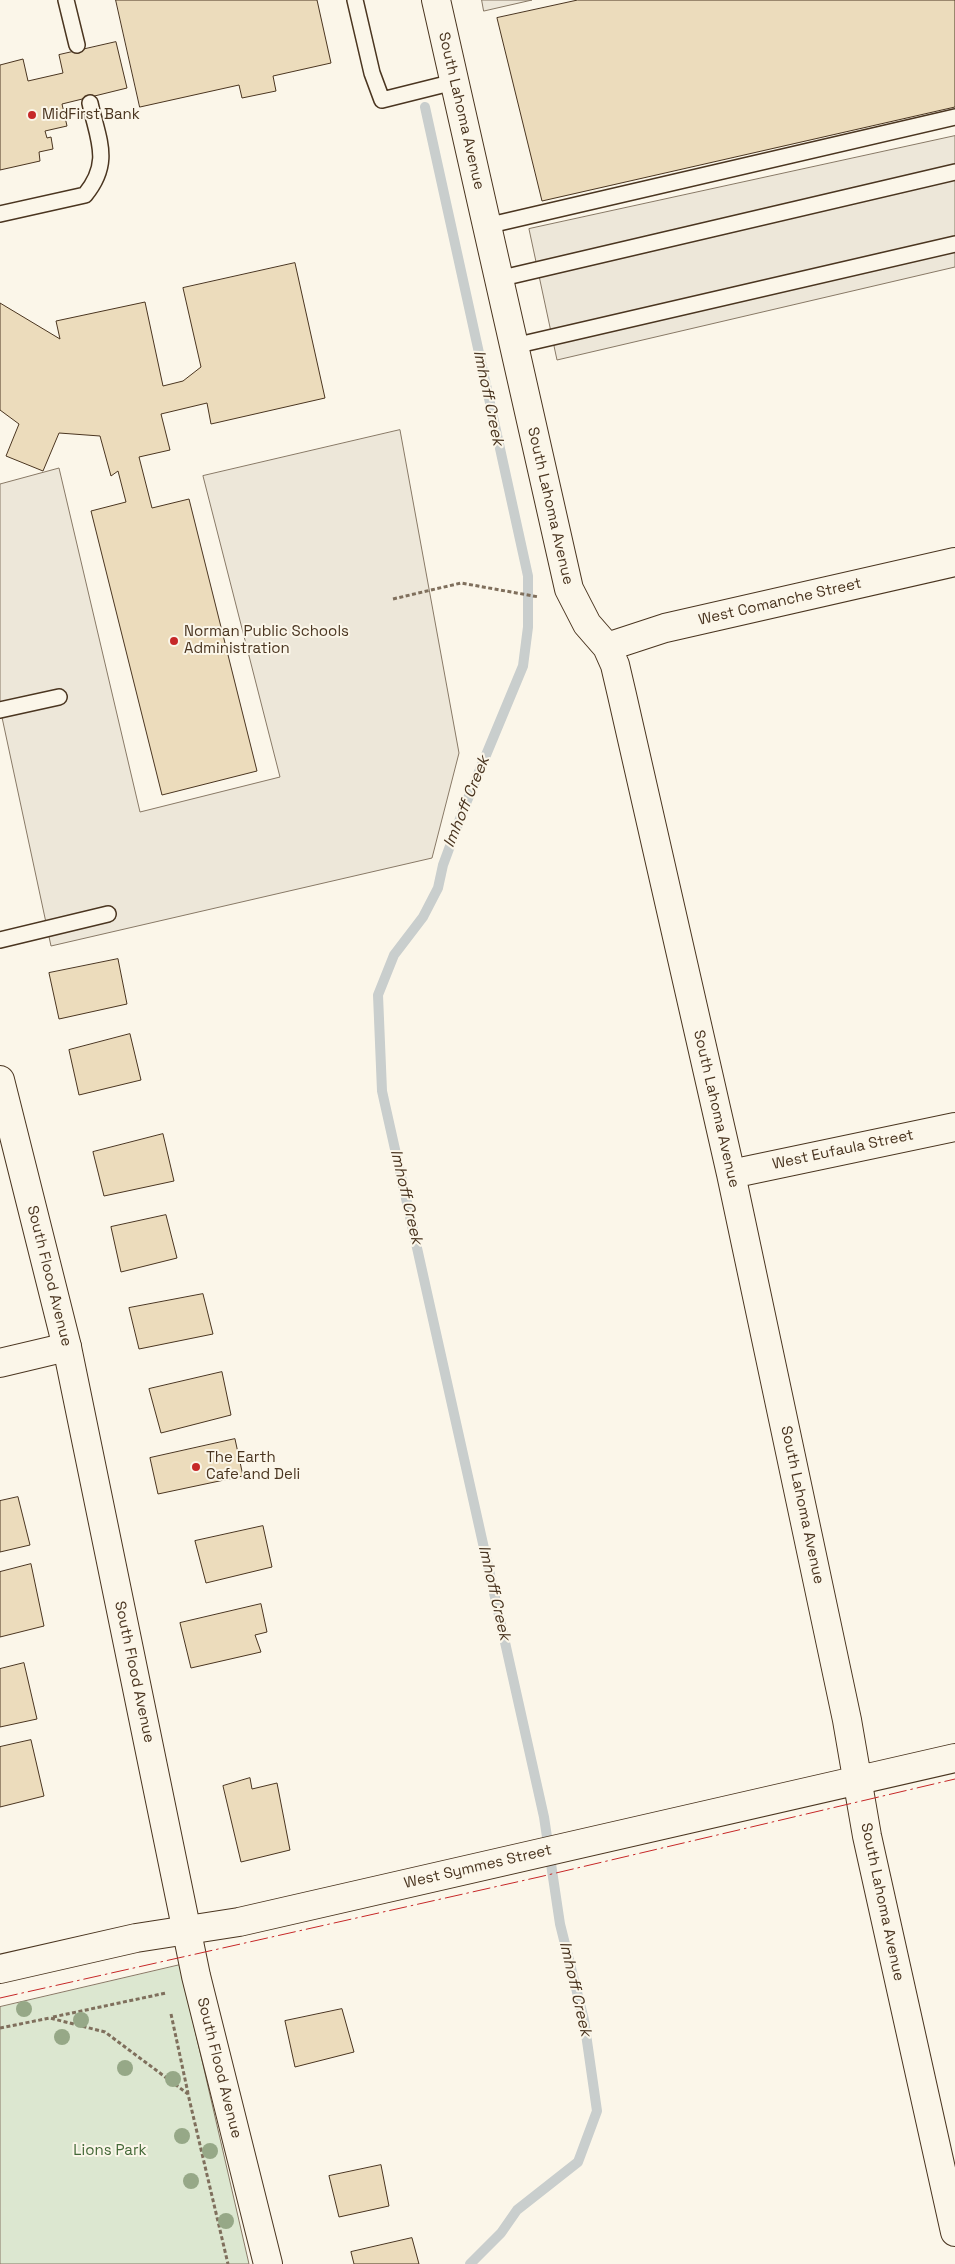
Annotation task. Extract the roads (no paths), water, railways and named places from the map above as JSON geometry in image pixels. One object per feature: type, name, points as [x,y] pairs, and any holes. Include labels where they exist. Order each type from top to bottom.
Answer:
[{"type":"street","name":"South Lahoma Avenue","points":[[436,0],[569,589],[587,624],[607,647],[615,665],[622,695],[731,1174],[845,1710],[867,1836],[955,2232]]},
{"type":"street","name":"West Comanche Street","points":[[607,647],[665,628],[955,562]]},
{"type":"street","name":"South Flood Avenue","points":[[0,1080],[67,1347],[196,1976],[268,2264]]},
{"type":"street","name":"West Eufaula Street","points":[[731,1174],[955,1127]]},
{"type":"street","points":[[0,1363],[67,1347]]},
{"type":"street","name":"West Symmes Street","points":[[0,1969],[136,1938],[239,1922],[856,1779],[955,1758]]},
{"type":"lane","points":[[66,0],[77,44]]},
{"type":"lane","points":[[355,0],[372,73],[382,100],[454,82]]},
{"type":"lane","points":[[0,214],[85,194],[100,172],[102,155],[90,103]]},
{"type":"lane","points":[[486,226],[955,117]]},
{"type":"lane","points":[[498,279],[955,172]]},
{"type":"lane","points":[[514,346],[955,244]]},
{"type":"lane","points":[[0,710],[59,697]]},
{"type":"lane","points":[[0,940],[108,914]]},
{"type":"waterway","name":"Imhoff Creek","points":[[425,107],[528,576],[528,627],[523,666],[464,808],[443,865],[438,888],[423,917],[394,955],[378,995],[382,1091],[544,1817],[560,1924],[584,2020],[597,2111],[578,2162],[517,2210],[501,2233],[470,2264]]},
{"type":"place","name":"MidFirst Bank","points":[[32,115]]},
{"type":"place","name":"Norman Public Schools Administration","points":[[174,641]]},
{"type":"place","name":"The Earth Cafe and Deli","points":[[196,1467]]},
{"type":"park label","name":"Lions Park","points":[[110,2151]]}]
